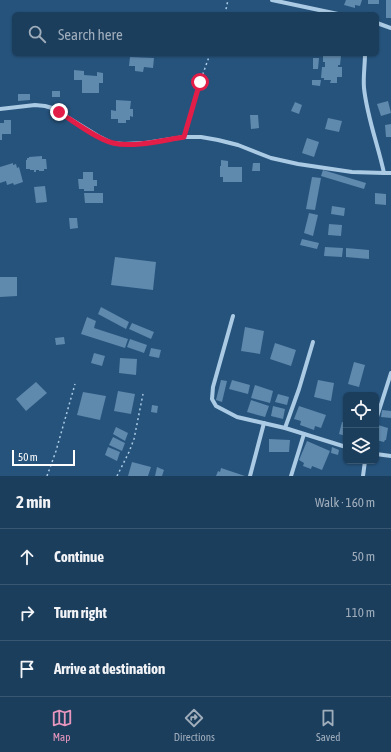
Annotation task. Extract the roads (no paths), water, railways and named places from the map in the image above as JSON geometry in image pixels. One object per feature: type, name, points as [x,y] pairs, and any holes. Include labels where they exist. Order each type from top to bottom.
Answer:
[{"type":"street","points":[[272,0],[329,12]]},
{"type":"street","points":[[379,24],[391,28]]},
{"type":"street","points":[[365,56],[366,66],[364,87],[367,107],[384,173]]},
{"type":"street","points":[[0,109],[35,106],[52,108],[112,143],[145,143],[184,137],[201,137],[238,145],[271,158],[298,164],[352,172],[391,172]]},
{"type":"street","points":[[233,316],[213,387],[212,399],[216,406],[237,417],[285,428],[343,446]]},
{"type":"street","points":[[285,428],[313,342]]},
{"type":"street","points":[[379,411],[391,374]]},
{"type":"street","points":[[250,476],[264,423]]},
{"type":"street","points":[[291,476],[304,434]]},
{"type":"street","points":[[379,454],[391,456]]},
{"type":"street","points":[[363,476],[365,464]]}]
